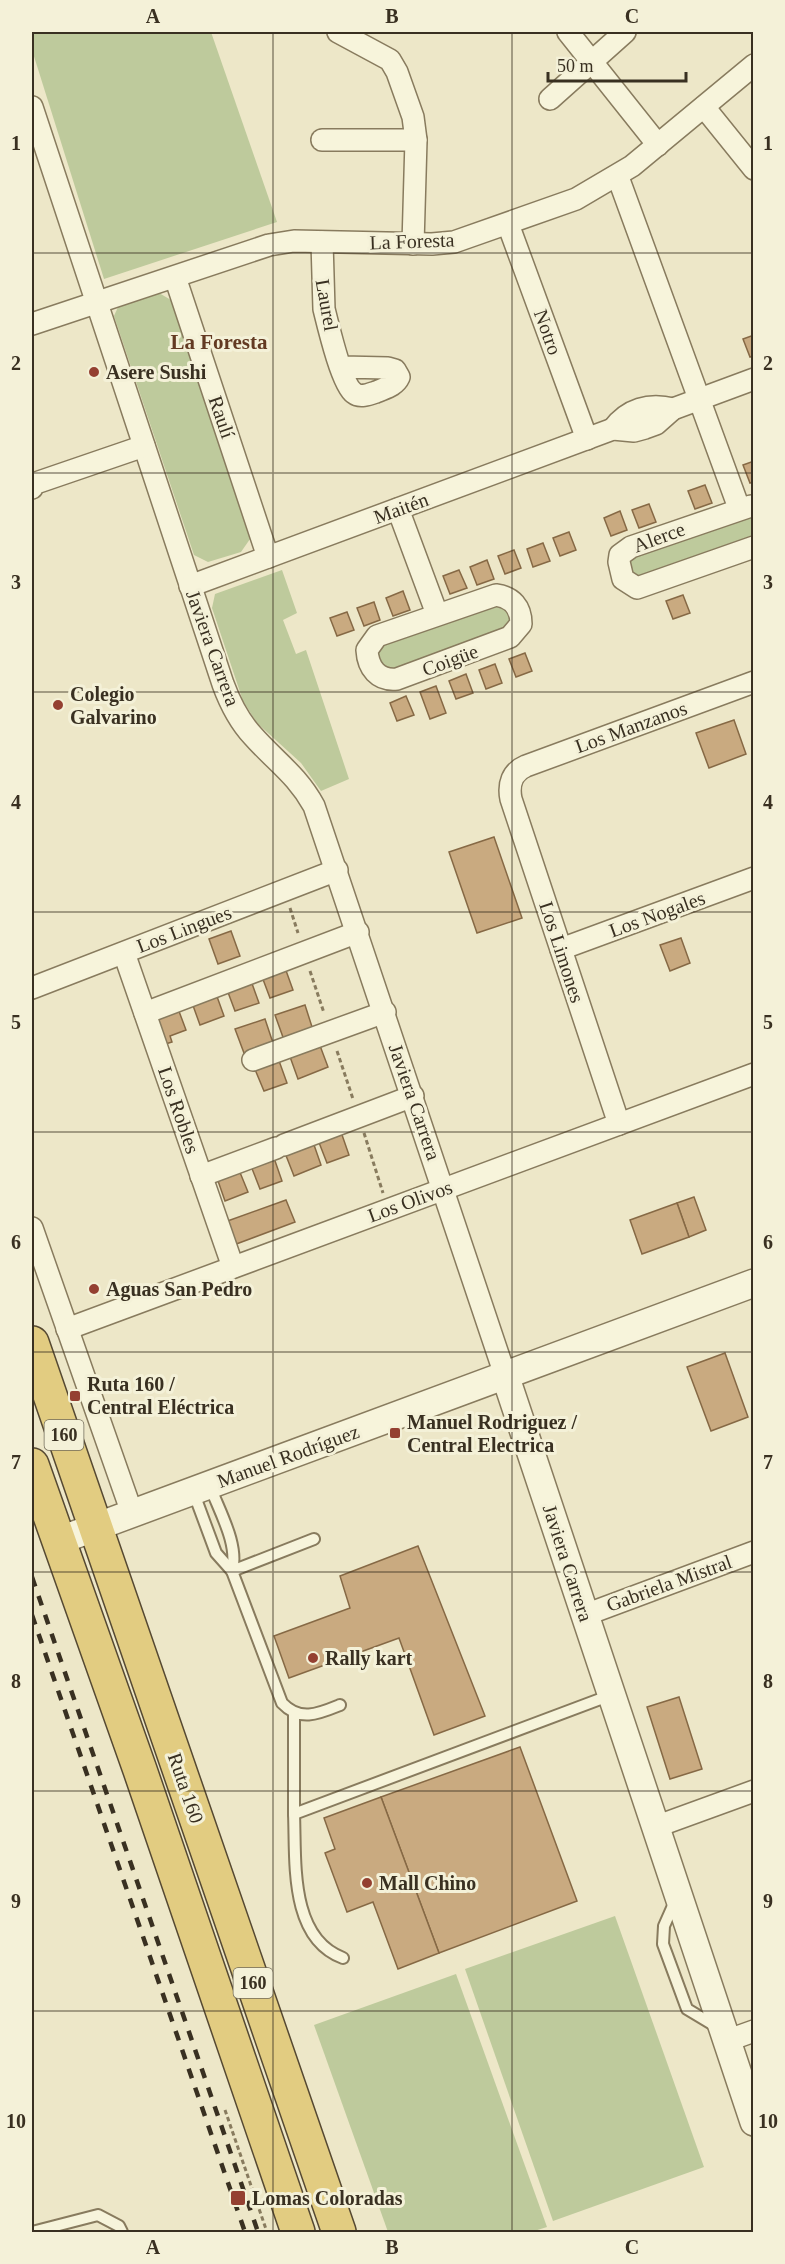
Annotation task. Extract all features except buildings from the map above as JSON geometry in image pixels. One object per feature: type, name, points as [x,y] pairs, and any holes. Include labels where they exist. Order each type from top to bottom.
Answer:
[{"type":"highway","name":"Ruta 160","points":[[32,1344],[339,2232]]},
{"type":"highway","name":"Ruta 160","points":[[32,1465],[298,2232]]},
{"type":"street","points":[[338,32],[383,55],[394,66],[413,117],[416,140],[413,244]]},
{"type":"street","points":[[568,32],[658,145]]},
{"type":"street","points":[[550,99],[626,32]]},
{"type":"street","name":"La Foresta","points":[[32,324],[269,244],[454,242],[508,224],[576,199],[618,177],[753,65]]},
{"type":"street","points":[[704,106],[753,169]]},
{"type":"street","name":"Javiera Carrera","points":[[33,118],[230,703],[254,737],[294,775],[304,789],[314,806],[337,870],[753,2122]]},
{"type":"street","points":[[322,140],[416,140]]},
{"type":"street","points":[[618,177],[700,399],[746,507]]},
{"type":"street","name":"Notro","points":[[508,224],[587,439]]},
{"type":"street","name":"Laurel","points":[[322,242],[322,299],[342,367]]},
{"type":"street","name":"Raulí","points":[[175,277],[268,557]]},
{"type":"street","name":"Maitén","points":[[190,586],[613,429],[634,431],[656,424],[674,409],[753,379]]},
{"type":"street","points":[[32,485],[144,446]]},
{"type":"street","name":"Alerce","points":[[746,507],[625,550],[620,555],[619,562],[623,579],[631,586],[643,587],[753,547]]},
{"type":"street","points":[[398,509],[437,614]]},
{"type":"street","name":"Coigüe","points":[[496,595],[514,602],[520,612],[520,624],[510,637],[397,680],[385,679],[375,673],[368,656],[372,639],[437,614],[496,595]]},
{"type":"street","name":"Los Manzanos","points":[[512,779],[526,766],[753,682]]},
{"type":"street","name":"Los Limones","points":[[512,779],[511,799],[619,1124]]},
{"type":"street","name":"Los Lingues","points":[[32,988],[337,870]]},
{"type":"street","name":"Los Nogales","points":[[561,949],[753,878]]},
{"type":"street","points":[[145,1013],[358,932]]},
{"type":"street","name":"Los Robles","points":[[124,952],[233,1267]]},
{"type":"street","points":[[254,1060],[385,1012]]},
{"type":"street","name":"Los Olivos","points":[[67,1329],[753,1074]]},
{"type":"street","points":[[201,1176],[413,1096]]},
{"type":"street","points":[[32,1228],[132,1514]]},
{"type":"street","name":"Manuel Rodríguez","points":[[58,1541],[753,1283]]},
{"type":"street","name":"Gabriela Mistral","points":[[585,1615],[753,1552]]},
{"type":"street","points":[[655,1827],[753,1791]]},
{"type":"street","points":[[724,2036],[753,2031]]},
{"type":"lane","points":[[201,1488],[216,1553],[232,1571]]},
{"type":"lane","points":[[201,1488],[233,1547],[232,1571],[278,1696],[294,1713],[317,1715],[340,1705]]},
{"type":"lane","points":[[232,1571],[314,1539]]},
{"type":"lane","points":[[294,1814],[611,1695]]},
{"type":"lane","points":[[294,1713],[297,1883],[303,1911],[317,1940],[327,1951],[343,1958]]},
{"type":"lane","points":[[32,2232],[98,2215],[119,2226],[122,2232]]},
{"type":"path","points":[[225,2110],[267,2232]]},
{"type":"green space","points":[[32,32],[211,32],[277,222],[104,279],[32,50]]},
{"type":"green space","points":[[159,293],[171,300],[250,539],[241,552],[208,562],[194,555],[114,316],[118,307]]},
{"type":"green space","points":[[753,512],[753,535],[741,544],[641,579],[629,573],[626,562],[631,554]]},
{"type":"green space","points":[[282,570],[297,613],[283,620],[296,654],[306,650],[349,779],[321,791],[301,763],[257,723],[243,701],[212,608],[215,594]]},
{"type":"green space","points":[[507,604],[511,623],[502,632],[396,670],[388,669],[380,659],[380,648],[385,641],[483,606]]},
{"type":"green space","points":[[615,1916],[704,2167],[553,2221],[465,1969]]},
{"type":"green space","points":[[456,1974],[547,2227],[531,2232],[388,2232],[314,2025]]},
{"type":"railway","points":[[32,1577],[258,2232]]},
{"type":"railway","points":[[32,1615],[245,2232]]},
{"type":"place","name":"Asere Sushi","points":[[94,372]]},
{"type":"place","name":"Colegio Galvarino","points":[[58,705]]},
{"type":"place","name":"Aguas San Pedro","points":[[94,1289]]},
{"type":"place","name":"Ruta 160 / Central Eléctrica","points":[[75,1396]]},
{"type":"place","name":"Manuel Rodriguez / Central Electrica","points":[[395,1433]]},
{"type":"place","name":"Rally kart","points":[[313,1658]]},
{"type":"place","name":"Mall Chino","points":[[367,1883]]},
{"type":"place","name":"Lomas Coloradas","points":[[238,2198]]},
{"type":"district","name":"La Foresta","points":[[219,342]]}]
